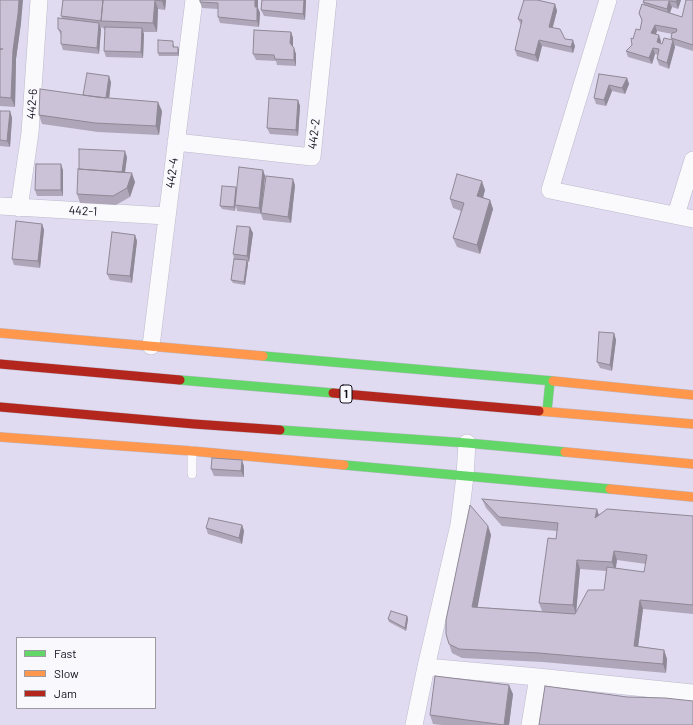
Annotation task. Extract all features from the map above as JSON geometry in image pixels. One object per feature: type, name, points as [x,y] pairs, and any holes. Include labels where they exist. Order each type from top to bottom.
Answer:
[{"type":"main road","points":[[0,333],[550,381],[693,395]]},
{"type":"main road","name":"1","points":[[0,364],[693,424]]},
{"type":"main road","points":[[547,411],[550,381]]},
{"type":"main road","points":[[0,407],[194,424],[467,443],[693,464]]},
{"type":"main road","points":[[0,437],[192,451],[693,497]]},
{"type":"street","name":"442-6","points":[[19,208],[30,132],[38,0]]},
{"type":"street","name":"442-4","points":[[151,346],[194,0]]},
{"type":"street","name":"442-2","points":[[176,142],[312,157],[328,0]]},
{"type":"street","points":[[608,0],[550,190],[693,219]]},
{"type":"street","points":[[676,216],[693,160]]},
{"type":"street","name":"442-1","points":[[0,206],[166,216]]},
{"type":"street","points":[[414,725],[459,525],[467,443]]},
{"type":"street","points":[[426,667],[693,693]]},
{"type":"street","points":[[530,725],[538,677]]},
{"type":"lane","points":[[192,451],[192,474]]},
{"type":"building","points":[[0,0],[19,0],[13,50],[11,98],[0,97]]},
{"type":"building","points":[[63,0],[103,0],[101,21],[61,16]]},
{"type":"building","points":[[103,0],[155,0],[153,23],[101,21]]},
{"type":"building","points":[[200,0],[255,0],[255,7],[257,7],[257,21],[218,17],[218,3],[200,2]]},
{"type":"building","points":[[262,0],[304,0],[303,14],[261,10]]},
{"type":"building","points":[[524,0],[537,0],[555,4],[549,27],[560,29],[565,39],[573,40],[571,47],[539,40],[535,55],[515,50],[522,20],[518,19]]},
{"type":"building","points":[[644,0],[677,0],[676,2],[669,1],[667,9],[643,2]]},
{"type":"building","points":[[686,0],[693,0],[693,45],[671,38],[672,33],[676,32],[677,29],[655,25],[651,33],[659,35],[657,42],[662,44],[664,38],[673,40],[667,63],[657,59],[659,49],[653,48],[649,58],[626,51],[632,45],[631,38],[633,39],[636,29],[640,30],[642,20],[639,13],[642,4],[682,17]]},
{"type":"building","points":[[58,18],[99,23],[97,48],[61,44],[61,31],[58,29]]},
{"type":"building","points":[[105,27],[142,28],[141,52],[104,51]]},
{"type":"building","points":[[254,30],[291,32],[290,43],[294,48],[294,60],[275,59],[274,55],[253,54]]},
{"type":"building","points":[[158,40],[173,41],[173,47],[178,47],[178,53],[158,53]]},
{"type":"building","points":[[87,73],[109,76],[106,98],[83,95]]},
{"type":"building","points":[[599,74],[627,78],[622,88],[609,85],[604,100],[594,98]]},
{"type":"building","points":[[40,89],[97,97],[158,102],[156,126],[95,123],[39,115]]},
{"type":"building","points":[[269,98],[298,100],[296,130],[267,128]]},
{"type":"building","points":[[0,111],[10,111],[7,141],[0,140]]},
{"type":"building","points":[[79,149],[125,151],[122,172],[79,169]]},
{"type":"building","points":[[36,164],[61,164],[61,190],[35,190]]},
{"type":"building","points":[[239,167],[263,170],[259,208],[235,205]]},
{"type":"building","points":[[78,169],[132,173],[127,188],[113,196],[77,194]]},
{"type":"building","points":[[457,174],[482,181],[477,196],[490,200],[477,245],[453,238],[464,203],[450,199]]},
{"type":"building","points":[[266,176],[293,179],[288,217],[261,213]]},
{"type":"building","points":[[222,186],[236,187],[234,207],[220,206]]},
{"type":"building","points":[[16,221],[42,224],[38,261],[12,259]]},
{"type":"building","points":[[237,226],[250,227],[247,256],[233,254]]},
{"type":"building","points":[[112,232],[135,235],[130,276],[107,274]]},
{"type":"building","points":[[234,259],[247,260],[244,282],[231,280]]},
{"type":"building","points":[[599,332],[614,333],[610,365],[597,362]]},
{"type":"building","points":[[212,458],[242,460],[241,471],[211,469]]},
{"type":"building","points":[[482,499],[597,509],[595,518],[607,509],[693,516],[693,605],[640,600],[634,646],[664,650],[663,664],[539,653],[459,649],[449,644],[446,634],[446,620],[470,505],[488,526],[472,607],[575,614],[588,590],[604,590],[607,567],[644,572],[647,555],[614,551],[612,562],[577,560],[573,605],[539,603],[548,538],[556,539],[558,523],[499,517]]},
{"type":"building","points":[[209,518],[242,525],[239,538],[206,528]]},
{"type":"building","points":[[391,611],[407,616],[405,628],[388,619]]},
{"type":"building","points":[[435,676],[509,685],[504,725],[430,715]]},
{"type":"building","points":[[545,686],[627,697],[665,698],[693,701],[693,725],[539,725]]},
{"type":"traffic: fast","points":[[263,356],[553,381]]},
{"type":"traffic: fast","points":[[180,380],[333,393]]},
{"type":"traffic: fast","points":[[547,411],[550,381]]},
{"type":"traffic: fast","points":[[280,430],[467,443],[565,452]]},
{"type":"traffic: fast","points":[[344,465],[610,489]]},
{"type":"traffic: slow","points":[[0,333],[263,356]]},
{"type":"traffic: slow","points":[[553,381],[693,395]]},
{"type":"traffic: slow","points":[[539,411],[693,424]]},
{"type":"traffic: slow","points":[[0,437],[192,451],[344,465]]},
{"type":"traffic: slow","points":[[565,452],[693,464]]},
{"type":"traffic: slow","points":[[610,489],[693,497]]},
{"type":"traffic: jam","points":[[0,364],[180,380]]},
{"type":"traffic: jam","points":[[333,393],[539,411]]},
{"type":"traffic: jam","points":[[0,407],[280,430]]}]
